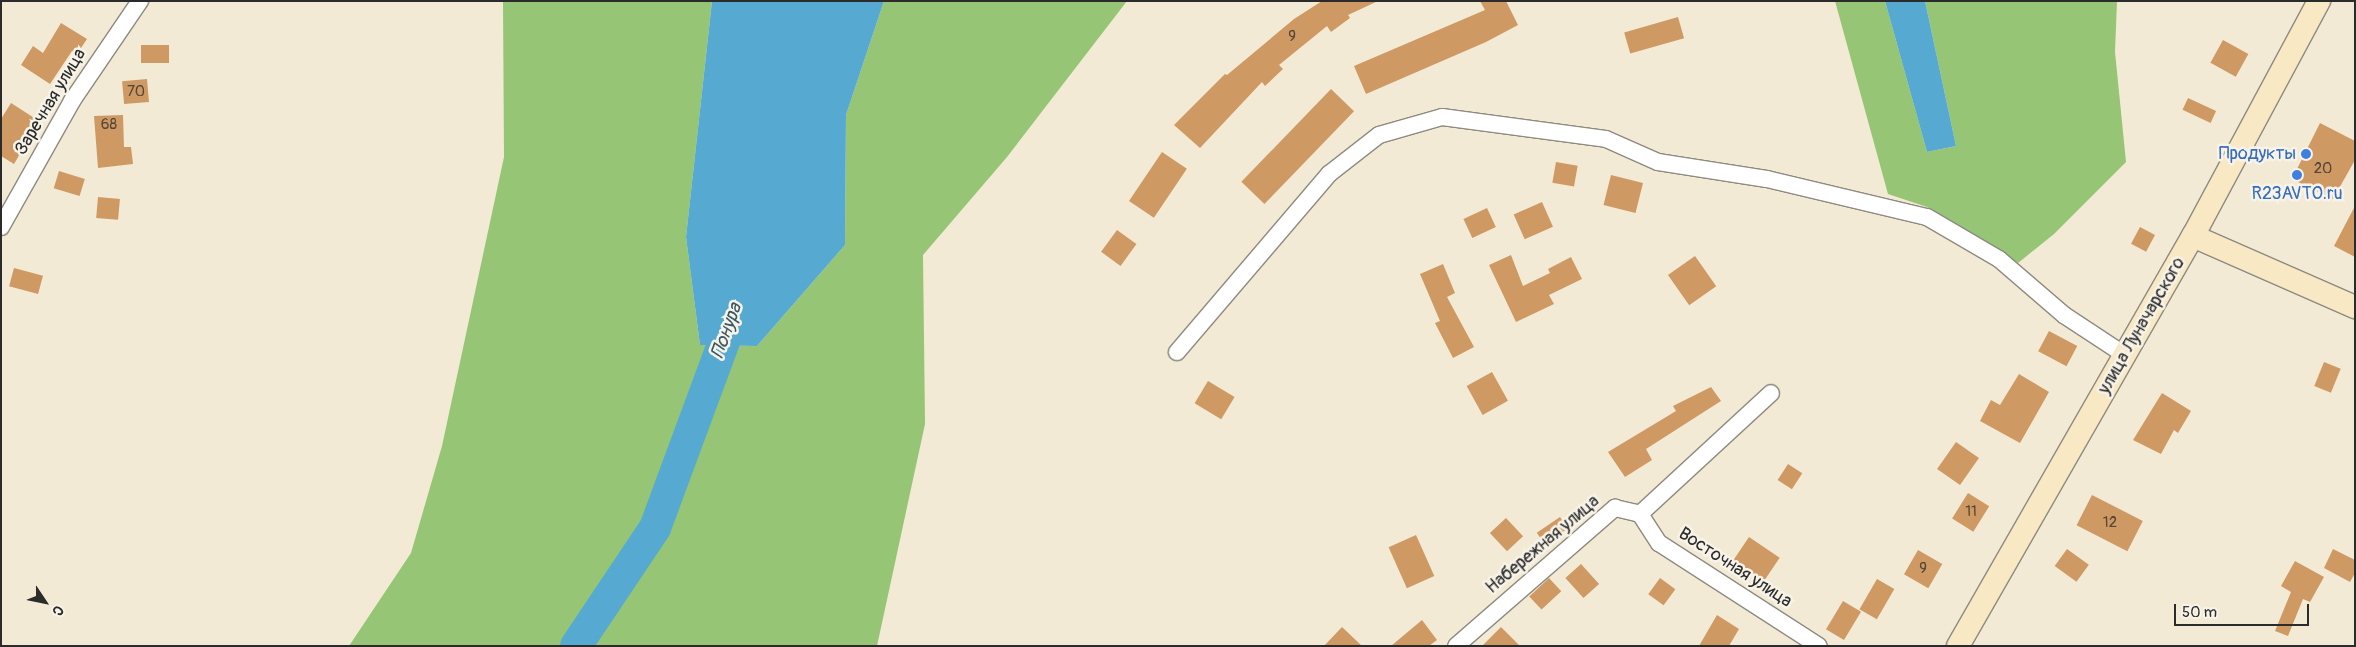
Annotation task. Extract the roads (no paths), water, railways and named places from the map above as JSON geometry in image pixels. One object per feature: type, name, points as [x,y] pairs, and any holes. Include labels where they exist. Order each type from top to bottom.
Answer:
[{"type":"main road","name":"улица Луначарского","points":[[1958,646],[2193,236],[2319,1]]},
{"type":"main road","points":[[2193,236],[2355,308]]},
{"type":"street","name":"Заречная улица","points":[[1,227],[72,101],[140,1]]},
{"type":"street","points":[[1177,352],[1329,174],[1379,135],[1442,117],[1606,139],[1658,162],[1767,179],[1926,217],[1999,259],[2064,315],[2125,355]]},
{"type":"street","points":[[1640,514],[1771,393]]},
{"type":"street","name":"Набережная улица","points":[[1456,646],[1615,508],[1640,514]]},
{"type":"street","name":"Восточная улица","points":[[1640,514],[1659,543],[1819,646]]},
{"type":"water","points":[[712,1],[884,1],[846,115],[845,245],[757,346],[700,345],[686,237]]},
{"type":"water","points":[[1885,1],[1925,1],[1956,146],[1927,152]]},
{"type":"waterway","name":"Понура","points":[[576,646],[655,528],[738,304]]},
{"type":"place","name":"Продукты","points":[[2306,154]]},
{"type":"place","name":"R23AVTO.ru","points":[[2297,175]]}]
